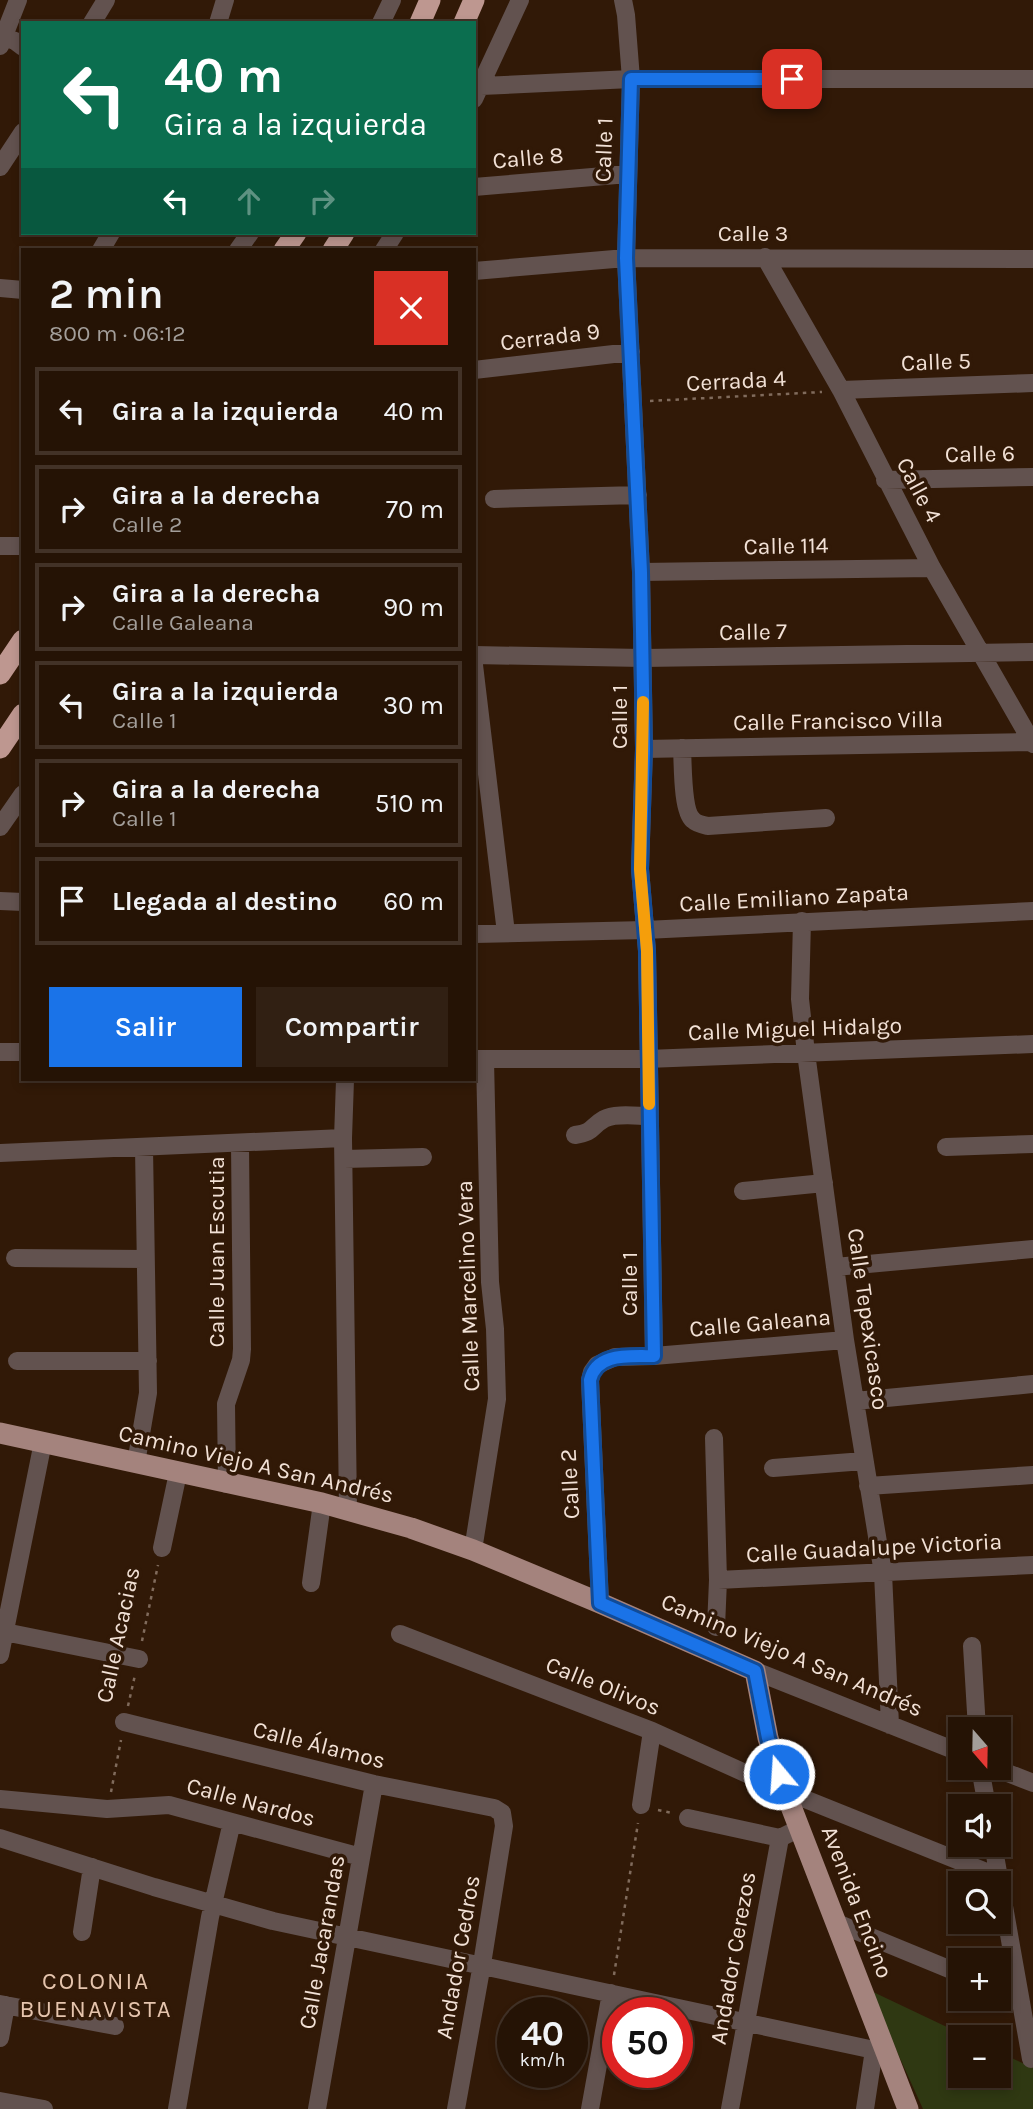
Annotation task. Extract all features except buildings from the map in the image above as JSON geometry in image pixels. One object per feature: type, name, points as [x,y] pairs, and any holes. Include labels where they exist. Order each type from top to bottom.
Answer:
[{"type":"highway","points":[[420,21],[430,0]]},
{"type":"highway","points":[[465,21],[474,0]]},
{"type":"highway","points":[[0,674],[21,643]]},
{"type":"highway","points":[[0,748],[21,717]]},
{"type":"main road","name":"Camino Viejo A San Andrés","points":[[0,1433],[348,1509],[473,1550],[755,1671]]},
{"type":"main road","name":"Avenida Encino","points":[[755,1671],[768,1738],[785,1791],[836,1923],[881,2052],[908,2109]]},
{"type":"street","points":[[18,0],[2,42],[15,41],[21,46]]},
{"type":"street","points":[[93,21],[106,0]]},
{"type":"street","points":[[219,21],[225,0]]},
{"type":"street","points":[[382,21],[393,0]]},
{"type":"street","points":[[520,0],[478,92],[631,79],[1033,79]]},
{"type":"street","points":[[623,0],[631,79]]},
{"type":"street","name":"Calle 1","points":[[631,79],[626,258],[641,572],[644,749],[640,869],[645,930],[654,1356]]},
{"type":"street","points":[[0,167],[21,135]]},
{"type":"street","name":"Calle 8","points":[[476,187],[628,174]]},
{"type":"street","name":"Calle 4","points":[[765,257],[841,390],[932,568],[1033,743]]},
{"type":"street","name":"Calle 3","points":[[476,271],[626,258],[1033,258]]},
{"type":"street","points":[[0,288],[21,290]]},
{"type":"street","name":"Cerrada 9","points":[[476,370],[631,352]]},
{"type":"street","name":"Calle 5","points":[[841,390],[1033,383]]},
{"type":"street","name":"Calle 6","points":[[885,480],[1033,477]]},
{"type":"street","points":[[494,499],[638,495]]},
{"type":"street","points":[[0,546],[21,546]]},
{"type":"street","name":"Calle 114","points":[[641,572],[932,568]]},
{"type":"street","name":"Calle 7","points":[[476,655],[643,658],[1033,652]]},
{"type":"street","points":[[476,682],[506,933]]},
{"type":"street","name":"Calle Francisco Villa","points":[[644,749],[1033,743]]},
{"type":"street","points":[[682,748],[687,810],[693,821],[699,824],[708,826],[826,818]]},
{"type":"street","points":[[10,822],[21,798]]},
{"type":"street","points":[[0,901],[21,902]]},
{"type":"street","name":"Calle Emiliano Zapata","points":[[476,934],[645,930],[1033,911]]},
{"type":"street","name":"Calle Tepexicasco","points":[[802,921],[800,999],[845,1340],[883,1573],[890,1725]]},
{"type":"street","name":"Calle Miguel Hidalgo","points":[[480,1060],[648,1059],[1033,1044]]},
{"type":"street","points":[[0,1052],[21,1052]]},
{"type":"street","name":"Calle Marcelino Vera","points":[[473,1550],[497,1399],[480,1060]]},
{"type":"street","points":[[345,1081],[348,1509]]},
{"type":"street","points":[[575,1135],[591,1131],[604,1119],[649,1116]]},
{"type":"street","points":[[0,1153],[344,1138]]},
{"type":"street","name":"Calle Juan Escutia","points":[[228,1484],[226,1404],[241,1360],[242,1349],[240,1144]]},
{"type":"street","points":[[946,1147],[1033,1144]]},
{"type":"street","points":[[136,1463],[148,1393],[144,1148]]},
{"type":"street","points":[[344,1159],[423,1157]]},
{"type":"street","points":[[743,1192],[824,1183]]},
{"type":"street","points":[[835,1267],[1033,1250]]},
{"type":"street","points":[[15,1258],[145,1259]]},
{"type":"street","name":"Calle Galeana","points":[[597,1365],[615,1357],[845,1340]]},
{"type":"street","points":[[17,1361],[148,1361]]},
{"type":"street","name":"Calle 2","points":[[597,1365],[590,1380],[600,1603]]},
{"type":"street","points":[[855,1401],[1033,1384]]},
{"type":"street","points":[[714,1438],[718,1580],[716,1627]]},
{"type":"street","points":[[0,1655],[2,1632],[43,1442]]},
{"type":"street","points":[[773,1468],[864,1461]]},
{"type":"street","name":"Calle Acacias","points":[[162,1548],[178,1473]]},
{"type":"street","points":[[868,1486],[1033,1475]]},
{"type":"street","points":[[311,1583],[322,1503]]},
{"type":"street","name":"Calle Guadalupe Victoria","points":[[718,1580],[1033,1565]]},
{"type":"street","points":[[2,1632],[139,1659]]},
{"type":"street","name":"Calle Olivos","points":[[400,1634],[652,1731],[785,1791],[984,1871]]},
{"type":"street","points":[[971,1646],[976,1717]]},
{"type":"street","name":"Camino Viejo A San Andrés","points":[[755,1671],[948,1748]]},
{"type":"street","name":"Calle Álamos","points":[[124,1722],[374,1784],[494,1808],[502,1813]]},
{"type":"street","points":[[641,1805],[652,1731]]},
{"type":"street","points":[[1012,1775],[1033,1783]]},
{"type":"street","name":"Calle Jacarandas","points":[[317,2109],[374,1784]]},
{"type":"street","name":"Calle Nardos","points":[[0,1799],[107,1809],[169,1805],[361,1857]]},
{"type":"street","name":"Andador Cedros","points":[[456,2109],[504,1826],[502,1813]]},
{"type":"street","points":[[688,1818],[780,1838],[800,1828]]},
{"type":"street","points":[[177,2109],[213,1904],[232,1822]]},
{"type":"street","points":[[0,1838],[274,1921],[881,2052],[865,2109]]},
{"type":"street","name":"Andador Cerezos","points":[[730,2109],[780,1838]]},
{"type":"street","points":[[82,1932],[92,1867]]},
{"type":"street","points":[[836,1923],[948,1969]]},
{"type":"street","points":[[1009,1934],[1031,2059]]},
{"type":"street","points":[[590,2109],[611,1993]]},
{"type":"street","points":[[1011,1995],[1020,1998]]},
{"type":"street","points":[[0,2038],[3,2004],[115,2026]]},
{"type":"street","points":[[0,2101],[44,2109]]},
{"type":"path","name":"Cerrada 4","points":[[633,402],[841,390]]},
{"type":"path","name":"Calle Acacias","points":[[107,1809],[162,1548]]},
{"type":"path","points":[[611,1993],[641,1805],[688,1818]]},
{"type":"green space","points":[[869,1990],[948,2028],[948,2088],[1011,2088],[1011,2058],[1033,2068],[1033,2109],[923,2109]]},
{"type":"slow traffic","points":[[643,702],[640,869],[647,951],[649,1104]]},
{"type":"district","name":"COLONIA BUENAVISTA","points":[[96,1995]]},
{"type":"route","points":[[779,1774],[768,1738],[755,1671],[600,1603],[590,1380],[597,1365],[615,1357],[654,1356],[647,951],[640,869],[644,749],[641,572],[626,258],[631,79],[792,79]]}]
